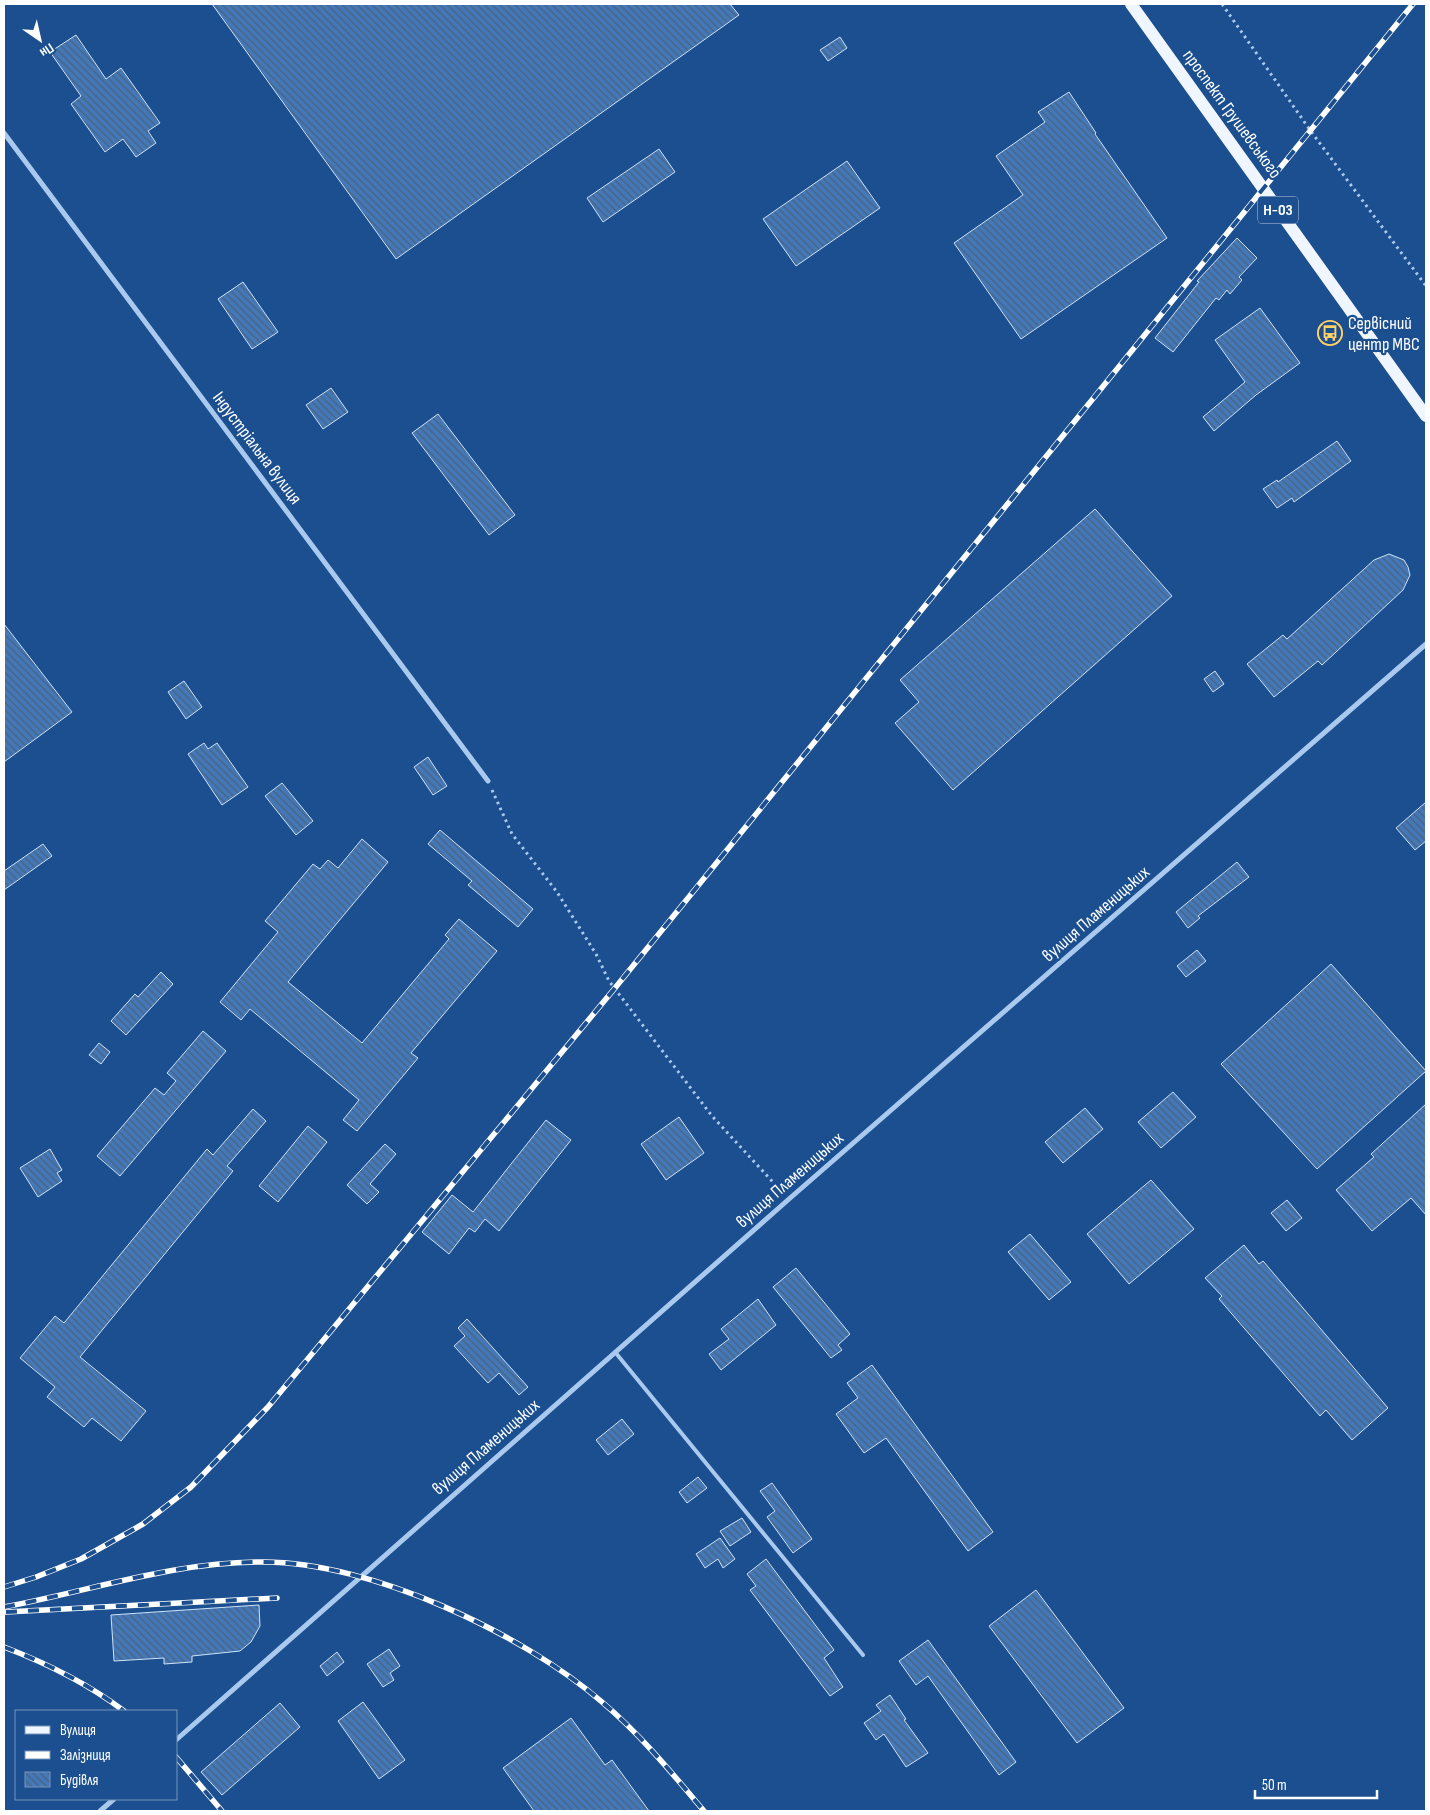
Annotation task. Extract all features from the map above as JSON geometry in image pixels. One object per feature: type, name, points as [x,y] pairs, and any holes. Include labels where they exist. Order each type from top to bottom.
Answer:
[{"type":"main road","name":"проспект Грушевського","points":[[1131,4],[1426,416]]},
{"type":"street","name":"Індустріальна вулиця","points":[[4,133],[488,780]]},
{"type":"street","name":"вулиця Пламеницьких","points":[[178,1738],[614,1352],[1426,644]]},
{"type":"street","points":[[100,1811],[113,1800]]},
{"type":"lane","points":[[614,1352],[862,1655]]},
{"type":"path","points":[[1222,4],[1310,130],[1426,286]]},
{"type":"path","points":[[488,780],[512,834],[557,892],[596,954],[609,981],[712,1116],[789,1199]]},
{"type":"building","points":[[212,4],[730,4],[739,15],[396,259]]},
{"type":"building","points":[[76,35],[106,79],[121,68],[160,123],[148,131],[156,143],[136,157],[123,139],[105,152],[71,104],[81,96],[50,52]]},
{"type":"building","points":[[840,37],[847,48],[828,61],[820,50]]},
{"type":"building","points":[[1069,92],[1095,134],[1167,238],[1021,339],[954,243],[1023,195],[996,156],[1045,122],[1038,112]]},
{"type":"building","points":[[659,149],[675,172],[603,222],[587,198]]},
{"type":"building","points":[[847,161],[880,208],[796,266],[763,219]]},
{"type":"building","points":[[1237,238],[1257,258],[1239,277],[1242,280],[1230,294],[1227,290],[1219,300],[1216,298],[1173,352],[1155,338],[1199,282],[1197,281]]},
{"type":"building","points":[[243,282],[278,332],[252,349],[218,299]]},
{"type":"building","points":[[1260,308],[1300,363],[1256,395],[1214,431],[1203,417],[1245,382],[1215,340]]},
{"type":"building","points":[[331,388],[348,412],[323,429],[306,405]]},
{"type":"building","points":[[438,414],[515,515],[489,535],[412,433]]},
{"type":"building","points":[[1337,441],[1351,461],[1294,502],[1292,498],[1277,508],[1263,489],[1277,480],[1278,482]]},
{"type":"building","points":[[1095,509],[1172,596],[953,790],[895,723],[919,702],[900,680]]},
{"type":"building","points":[[1389,554],[1404,560],[1408,567],[1410,575],[1403,590],[1322,665],[1318,661],[1274,697],[1247,664],[1283,635],[1287,639],[1374,560]]},
{"type":"building","points":[[4,624],[72,712],[4,762]]},
{"type":"building","points":[[1215,671],[1224,684],[1213,692],[1204,679]]},
{"type":"building","points":[[184,681],[202,707],[186,719],[168,692]]},
{"type":"building","points":[[204,743],[208,749],[217,743],[248,787],[222,805],[188,754]]},
{"type":"building","points":[[428,757],[447,786],[433,795],[414,767]]},
{"type":"building","points":[[282,783],[313,821],[296,835],[265,796]]},
{"type":"building","points":[[1426,802],[1426,841],[1415,850],[1396,828]]},
{"type":"building","points":[[440,830],[533,909],[518,927],[468,885],[472,881],[428,844]]},
{"type":"building","points":[[362,839],[388,862],[288,982],[362,1043],[449,939],[445,935],[459,919],[497,951],[411,1053],[418,1058],[357,1131],[343,1120],[359,1100],[250,1009],[241,1020],[220,1002],[278,932],[265,921],[313,864],[320,869],[328,860],[338,868]]},
{"type":"building","points":[[43,844],[52,856],[4,890],[4,871]]},
{"type":"building","points":[[1237,862],[1249,877],[1198,916],[1200,918],[1188,928],[1176,912]]},
{"type":"building","points":[[1197,950],[1206,961],[1186,977],[1177,966]]},
{"type":"building","points":[[1331,964],[1426,1071],[1317,1169],[1221,1064]]},
{"type":"building","points":[[161,972],[173,984],[126,1035],[111,1021],[135,994],[138,997]]},
{"type":"building","points":[[203,1031],[226,1051],[120,1176],[97,1156],[155,1088],[164,1095],[176,1081],[167,1073]]},
{"type":"building","points":[[99,1043],[110,1052],[101,1064],[89,1055]]},
{"type":"building","points":[[1173,1092],[1196,1117],[1161,1148],[1138,1122]]},
{"type":"building","points":[[1426,1104],[1426,1215],[1411,1198],[1372,1231],[1336,1190],[1374,1157],[1371,1154]]},
{"type":"building","points":[[1085,1108],[1103,1129],[1063,1163],[1045,1142]]},
{"type":"building","points":[[253,1109],[266,1121],[227,1166],[233,1171],[80,1357],[146,1411],[121,1441],[92,1418],[84,1427],[47,1397],[55,1387],[20,1358],[55,1316],[64,1323],[207,1149],[213,1155]]},
{"type":"building","points":[[679,1117],[704,1153],[666,1180],[641,1144]]},
{"type":"building","points":[[546,1120],[571,1140],[499,1231],[485,1219],[475,1232],[469,1228],[449,1254],[422,1232],[452,1195],[473,1212]]},
{"type":"building","points":[[308,1126],[327,1142],[278,1202],[259,1186]]},
{"type":"building","points":[[385,1144],[396,1154],[370,1184],[379,1192],[367,1204],[347,1185]]},
{"type":"building","points":[[50,1149],[62,1170],[57,1173],[62,1181],[38,1197],[20,1168]]},
{"type":"building","points":[[1151,1180],[1194,1229],[1129,1284],[1087,1234]]},
{"type":"building","points":[[1287,1200],[1302,1218],[1286,1231],[1271,1213]]},
{"type":"building","points":[[1030,1234],[1071,1282],[1049,1300],[1008,1252]]},
{"type":"building","points":[[1244,1245],[1259,1264],[1263,1261],[1388,1408],[1352,1440],[1326,1410],[1320,1416],[1219,1299],[1222,1296],[1205,1278]]},
{"type":"building","points":[[796,1268],[850,1334],[838,1345],[842,1350],[831,1358],[773,1287]]},
{"type":"building","points":[[758,1299],[776,1325],[721,1370],[709,1354],[729,1339],[721,1329]]},
{"type":"building","points":[[467,1319],[528,1387],[519,1395],[499,1373],[488,1383],[454,1346],[465,1336],[458,1328]]},
{"type":"building","points":[[872,1365],[993,1532],[968,1551],[886,1438],[864,1453],[836,1414],[858,1398],[847,1383]]},
{"type":"building","points":[[622,1419],[634,1434],[608,1455],[596,1440]]},
{"type":"building","points":[[698,1477],[707,1488],[687,1503],[679,1492]]},
{"type":"building","points":[[772,1483],[812,1539],[793,1553],[767,1517],[775,1511],[760,1491]]},
{"type":"building","points":[[742,1518],[751,1532],[730,1546],[720,1531]]},
{"type":"building","points":[[720,1538],[735,1559],[723,1568],[718,1559],[705,1568],[696,1554]]},
{"type":"building","points":[[766,1559],[834,1650],[824,1658],[843,1687],[830,1696],[750,1590],[756,1586],[747,1574]]},
{"type":"building","points":[[1036,1590],[1124,1708],[1077,1743],[989,1626]]},
{"type":"building","points":[[259,1605],[260,1626],[251,1642],[240,1651],[192,1656],[192,1662],[164,1664],[164,1658],[114,1661],[111,1615]]},
{"type":"building","points":[[928,1640],[1016,1762],[999,1775],[928,1676],[916,1685],[899,1661]]},
{"type":"building","points":[[389,1649],[400,1666],[390,1673],[394,1680],[383,1687],[367,1664]]},
{"type":"building","points":[[337,1652],[344,1662],[327,1676],[320,1666]]},
{"type":"building","points":[[890,1695],[906,1719],[904,1720],[928,1753],[906,1767],[884,1734],[876,1740],[864,1723],[881,1711],[876,1705]]},
{"type":"building","points":[[363,1702],[405,1760],[379,1779],[338,1721]]},
{"type":"building","points":[[280,1703],[300,1727],[222,1795],[201,1772]]},
{"type":"building","points":[[571,1718],[605,1765],[612,1760],[649,1811],[534,1811],[503,1768]]},
{"type":"railway","points":[[4,1587],[36,1577],[81,1559],[143,1524],[191,1487],[268,1407],[615,988],[1413,4]]},
{"type":"railway","points":[[4,1607],[133,1578],[198,1566],[264,1562],[306,1565],[350,1574],[396,1588],[443,1606],[488,1627],[569,1676],[602,1702],[629,1727],[704,1811]]},
{"type":"railway","points":[[6,1612],[277,1598]]},
{"type":"railway","points":[[4,1647],[66,1674],[96,1691],[123,1710]]},
{"type":"railway","points":[[178,1759],[222,1811]]},
{"type":"place","name":"Сервісний центр МВС","points":[[1330,333]]}]
